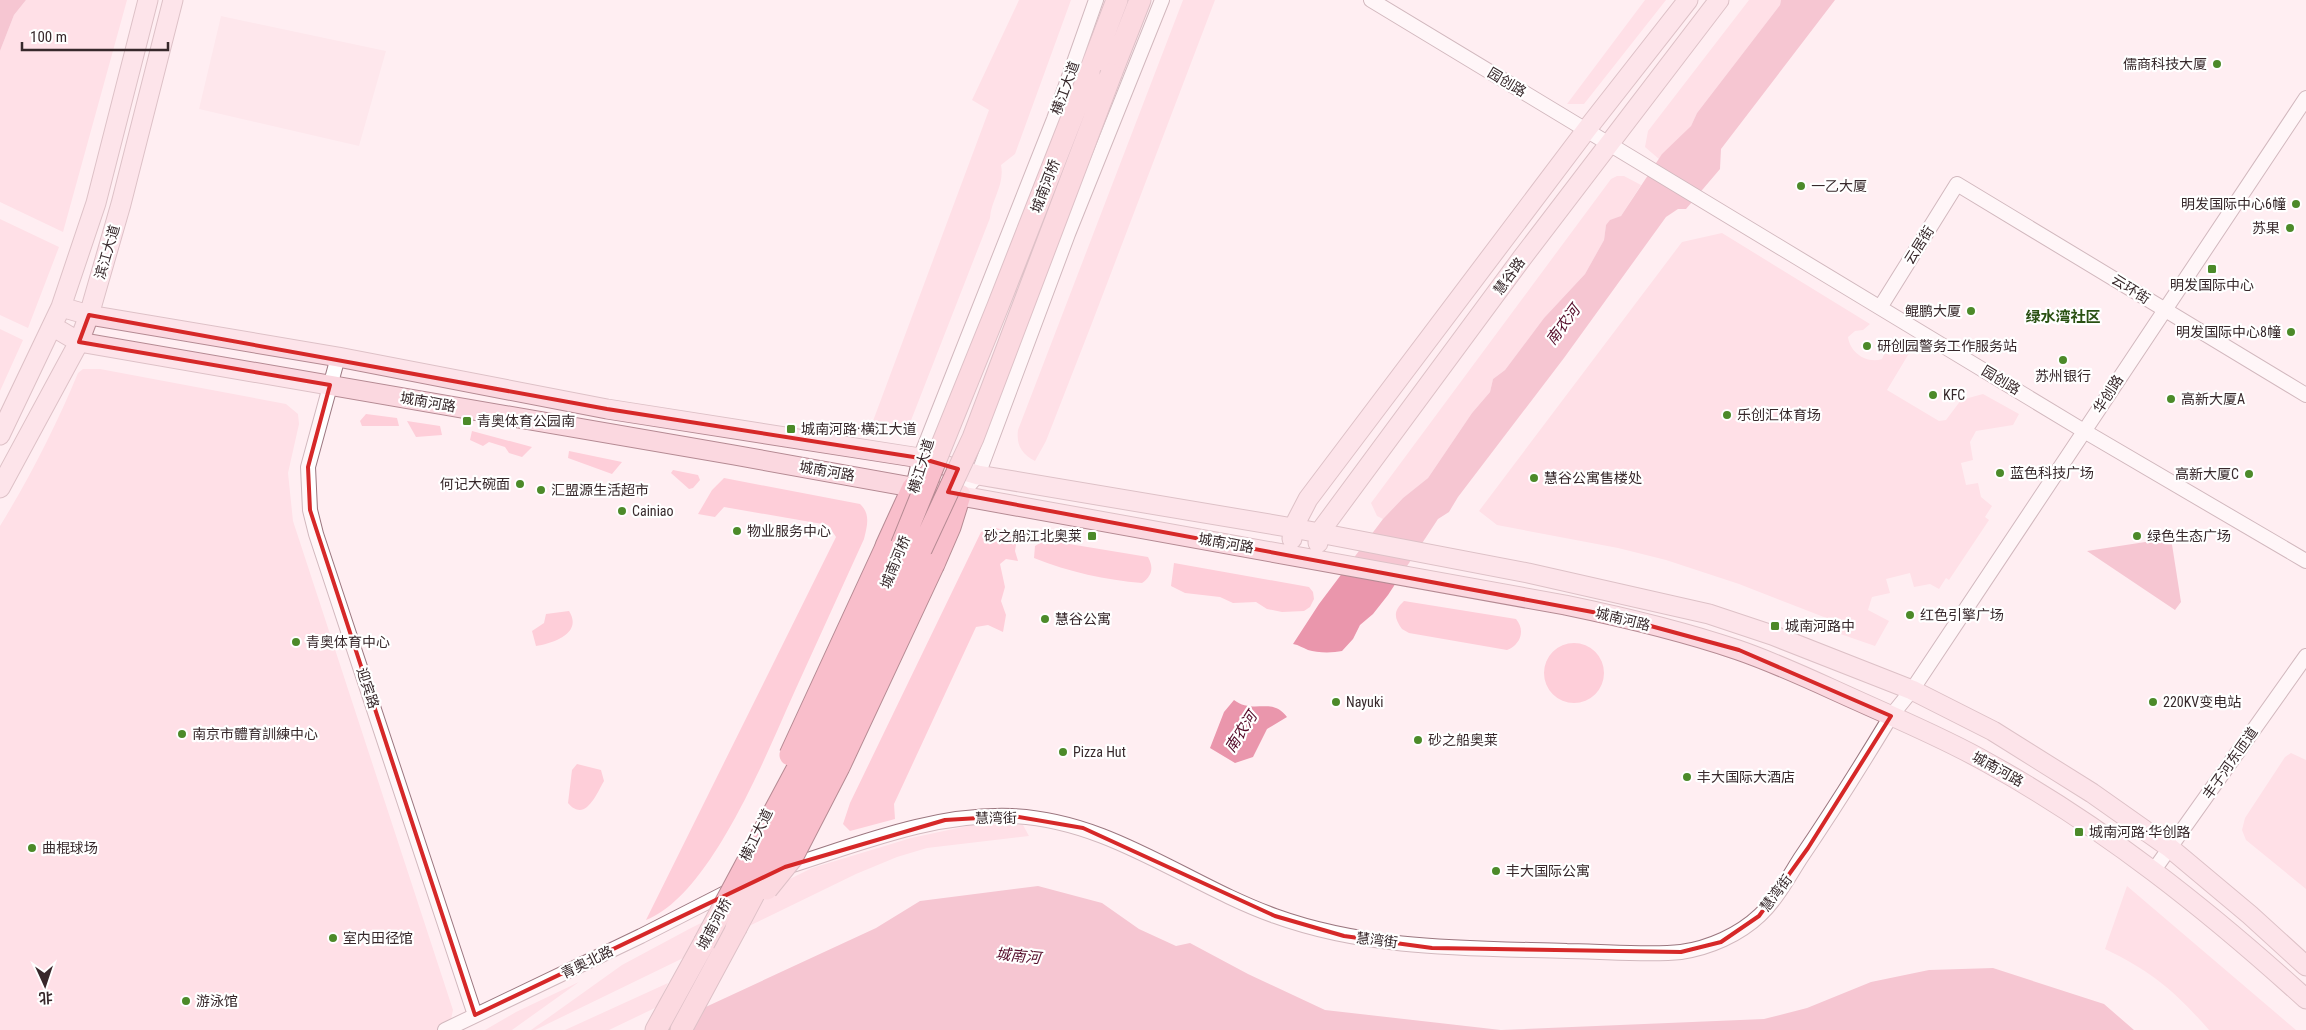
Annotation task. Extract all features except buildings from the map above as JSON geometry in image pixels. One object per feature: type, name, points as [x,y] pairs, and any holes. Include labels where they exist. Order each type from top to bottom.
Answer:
[{"type":"highway","name":"城南河桥","points":[[656,1030],[828,711],[882,593],[998,306],[1117,0]]},
{"type":"highway","name":"城南河桥","points":[[681,1030],[813,782],[973,438],[1140,0]]},
{"type":"highway","points":[[704,942],[744,844],[791,751],[913,487]]},
{"type":"highway","points":[[736,928],[792,858],[839,767],[934,564],[950,527],[960,494]]},
{"type":"main road","name":"滨江大道","points":[[0,435],[62,307],[96,203],[148,0]]},
{"type":"main road","name":"滨江大道","points":[[0,488],[79,342],[89,315],[173,0]]},
{"type":"main road","name":"慧谷路","points":[[1290,555],[1293,528],[1308,499],[1586,129],[1688,0]]},
{"type":"main road","name":"慧谷路","points":[[1319,533],[1609,142],[1719,0]]},
{"type":"main road","points":[[76,260],[86,269],[103,267]]},
{"type":"main road","name":"城南河路","points":[[62,307],[89,315],[338,357],[607,409],[920,458],[978,475],[1293,528],[1536,574],[1709,614],[1772,635],[1912,690],[1993,731],[2092,793],[2170,848],[2250,915],[2306,966]]},
{"type":"main road","name":"城南河路","points":[[52,326],[79,342],[960,494],[1565,605],[1739,650],[1792,671],[1892,716],[1986,762],[2030,787],[2154,870],[2214,918],[2306,999]]},
{"type":"main road","points":[[27,379],[39,372],[46,372],[51,377],[53,390]]},
{"type":"main road","points":[[1316,560],[1319,533]]},
{"type":"street","name":"横江大道","points":[[728,891],[843,659],[894,547],[907,512],[920,458],[1050,128],[1096,0]]},
{"type":"street","points":[[776,870],[840,747],[941,525],[960,494],[978,475],[1068,234],[1162,0]]},
{"type":"street","name":"园创路","points":[[1371,0],[1609,142],[1696,197],[1881,306],[2084,431],[2306,561]]},
{"type":"street","name":"华创路","points":[[1912,690],[2163,310],[2306,98]]},
{"type":"street","name":"云环街","points":[[1957,184],[2306,395]]},
{"type":"street","name":"云居街","points":[[1881,306],[1957,184]]},
{"type":"street","name":"迎宾路","points":[[338,357],[308,467],[308,487],[312,518],[475,1015]]},
{"type":"street","name":"丰子河东匝道","points":[[2154,870],[2306,656]]},
{"type":"street","name":"慧湾街","points":[[728,891],[776,870],[907,829],[945,820],[1013,816],[1083,828],[1143,852],[1208,887],[1275,916],[1344,936],[1432,948],[1680,952],[1721,942],[1759,916],[1808,848],[1892,716],[1912,690]]},
{"type":"street","name":"青奥北路","points":[[445,1030],[625,944],[728,891]]},
{"type":"highlighted area","points":[[89,315],[607,409],[920,458],[958,469],[948,492],[1614,616],[1739,650],[1891,716],[1808,848],[1759,916],[1721,942],[1681,952],[1432,948],[1344,936],[1275,916],[1083,828],[1013,816],[945,820],[785,867],[475,1015],[310,510],[308,467],[330,385],[79,342]]},
{"type":"shaded area","points":[[26,0],[127,0],[63,232],[0,202],[0,51],[14,15]]},
{"type":"shaded area","points":[[1019,0],[1071,0],[1015,154],[1001,165],[1000,186],[990,218],[910,423],[896,429],[882,427],[873,421],[989,110],[972,100]]},
{"type":"shaded area","points":[[1183,0],[1215,0],[1046,441],[1035,461],[1019,445],[1018,430]]},
{"type":"shaded area","points":[[1645,0],[1666,0],[1584,104],[1567,104]]},
{"type":"shaded area","points":[[1749,0],[1781,0],[1780,5],[1697,113],[1691,126],[1659,159],[1645,147],[1648,131]]},
{"type":"shaded area","points":[[221,16],[386,51],[359,146],[199,109]]},
{"type":"shaded area","points":[[1617,176],[1624,176],[1641,185],[1621,216],[1606,225],[1604,240],[1585,274],[1544,318],[1505,370],[1493,379],[1490,392],[1472,413],[1428,478],[1403,498],[1383,519],[1377,516],[1371,503],[1611,179]]},
{"type":"shaded area","points":[[0,219],[59,247],[28,328],[0,315]]},
{"type":"shaded area","name":"乐创汇体育场","points":[[1722,233],[1870,324],[1863,330],[1855,331],[1848,337],[1852,348],[1860,356],[1876,360],[1882,359],[1885,352],[1891,356],[1900,342],[1911,350],[1887,390],[1939,421],[1946,420],[1961,400],[1983,394],[2019,414],[2013,425],[1976,431],[1970,442],[1973,460],[1961,463],[1966,485],[1978,483],[1981,497],[1992,506],[1985,517],[1989,520],[1949,580],[1946,578],[1939,589],[1930,584],[1914,587],[1910,573],[1886,579],[1890,593],[1872,597],[1868,610],[1889,621],[1875,646],[1826,629],[1829,619],[1739,584],[1666,560],[1618,548],[1497,525],[1479,511],[1682,242]]},
{"type":"shaded area","points":[[0,329],[23,340],[0,391]]},
{"type":"shaded area","name":"南京市體育訓練中心","points":[[83,369],[100,369],[286,404],[298,414],[299,424],[288,473],[293,521],[453,1010],[450,1024],[442,1030],[0,1030],[0,526],[42,451],[78,373]]},
{"type":"shaded area","points":[[366,414],[397,418],[399,426],[362,426],[360,421]]},
{"type":"shaded area","points":[[407,421],[440,426],[442,435],[416,437]]},
{"type":"shaded area","points":[[472,431],[532,447],[522,457],[509,453],[505,447],[489,442],[483,446],[470,440]]},
{"type":"shaded area","points":[[569,451],[622,462],[612,474],[568,458]]},
{"type":"shaded area","points":[[673,470],[698,475],[700,480],[693,488],[689,489],[671,473]]},
{"type":"shaded area","points":[[724,478],[860,504],[867,516],[866,529],[864,539],[755,780],[736,816],[716,851],[694,881],[671,905],[646,920],[836,537],[828,525],[724,507],[715,517],[698,514],[712,490]]},
{"type":"shaded area","points":[[991,527],[1018,533],[1015,551],[1018,561],[1006,559],[1000,564],[1005,587],[1001,601],[1006,615],[1003,632],[988,625],[976,627],[894,804],[895,819],[850,831],[843,824],[850,803],[981,532]]},
{"type":"shaded area","points":[[1045,540],[1148,557],[1151,572],[1142,583],[1115,580],[1074,571],[1034,558],[1035,546]]},
{"type":"shaded area","points":[[1174,563],[1309,587],[1313,592],[1314,599],[1310,607],[1304,611],[1282,612],[1267,609],[1256,602],[1233,603],[1220,597],[1185,593],[1171,586]]},
{"type":"shaded area","points":[[1404,601],[1516,619],[1521,628],[1520,637],[1512,648],[1507,650],[1409,633],[1402,629],[1396,618],[1396,611]]},
{"type":"shaded area","points":[[569,611],[572,625],[569,631],[558,639],[536,646],[532,631],[544,623],[546,614]]},
{"type":"shaded area","points":[[1568,643],[1580,643],[1596,651],[1602,661],[1604,673],[1602,685],[1596,695],[1580,703],[1568,703],[1552,695],[1544,679],[1544,667],[1552,651]]},
{"type":"shaded area","points":[[2291,753],[2306,760],[2306,889],[2246,840],[2242,830],[2245,818],[2285,757]]},
{"type":"shaded area","points":[[577,764],[601,770],[604,781],[594,799],[585,809],[580,810],[568,803],[572,770]]},
{"type":"shaded area","points":[[972,825],[1023,825],[1029,836],[927,848],[897,857],[856,874],[535,1030],[531,1030],[622,965],[691,928],[812,868],[911,838]]},
{"type":"shaded area","points":[[2127,886],[2296,1030],[2209,1030],[2174,993],[2149,974],[2105,949]]},
{"type":"shaded area","points":[[579,982],[512,1030],[485,1030],[516,1012]]},
{"type":"shaded area","points":[[668,983],[657,1007],[609,1030],[565,1030]]},
{"type":"water","points":[[0,0],[26,0],[14,15],[0,51]]},
{"type":"water","name":"南农河","points":[[1781,0],[1835,0],[1721,149],[1720,169],[1686,209],[1678,209],[1666,217],[1564,358],[1458,497],[1449,512],[1438,519],[1388,595],[1373,614],[1360,625],[1353,639],[1342,651],[1334,652],[1312,651],[1293,644],[1319,604],[1383,519],[1403,498],[1428,478],[1472,413],[1490,392],[1493,379],[1505,370],[1544,318],[1585,274],[1604,240],[1606,225],[1610,220],[1621,216],[1662,154],[1691,126],[1697,113],[1780,5]]},
{"type":"water","points":[[2171,538],[2181,602],[2175,610],[2087,551]]},
{"type":"water","name":"南农河","points":[[1234,700],[1248,706],[1269,706],[1281,711],[1287,717],[1267,729],[1253,757],[1235,763],[1210,748],[1224,712]]},
{"type":"water","name":"城南河","points":[[1038,886],[1102,903],[1139,929],[1176,946],[1190,943],[1248,974],[1325,1010],[1501,1030],[656,1030],[876,928],[920,901]]},
{"type":"water","points":[[1993,968],[2104,1004],[2134,1030],[1501,1030],[1764,1019],[1807,1008],[1871,982],[1929,970]]},
{"type":"place","name":"儒商科技大厦","points":[[2217,64]]},
{"type":"place","name":"一乙大厦","points":[[1801,186]]},
{"type":"place","name":"明发国际中心6幢","points":[[2296,204]]},
{"type":"place","name":"苏果","points":[[2290,228]]},
{"type":"place","name":"明发国际中心","points":[[2212,269]]},
{"type":"place","name":"鲲鹏大厦","points":[[1971,311]]},
{"type":"place","name":"明发国际中心8幢","points":[[2291,332]]},
{"type":"place","name":"研创园警务工作服务站","points":[[1867,346]]},
{"type":"place","name":"苏州银行","points":[[2063,360]]},
{"type":"place","name":"KFC","points":[[1933,395]]},
{"type":"place","name":"高新大厦A","points":[[2171,399]]},
{"type":"place","name":"乐创汇体育场","points":[[1727,415]]},
{"type":"place","name":"青奥体育公园南","points":[[467,421]]},
{"type":"place","name":"城南河路·横江大道","points":[[791,429]]},
{"type":"place","name":"蓝色科技广场","points":[[2000,473]]},
{"type":"place","name":"高新大厦C","points":[[2249,474]]},
{"type":"place","name":"慧谷公寓售楼处","points":[[1534,478]]},
{"type":"place","name":"何记大碗面","points":[[520,484]]},
{"type":"place","name":"汇盟源生活超市","points":[[541,490]]},
{"type":"place","name":"Cainiao","points":[[622,511]]},
{"type":"place","name":"物业服务中心","points":[[737,531]]},
{"type":"place","name":"砂之船江北奥莱","points":[[1092,536]]},
{"type":"place","name":"绿色生态广场","points":[[2137,536]]},
{"type":"place","name":"红色引擎广场","points":[[1910,615]]},
{"type":"place","name":"慧谷公寓","points":[[1045,619]]},
{"type":"place","name":"城南河路中","points":[[1775,626]]},
{"type":"place","name":"青奥体育中心","points":[[296,642]]},
{"type":"place","name":"Nayuki","points":[[1336,702]]},
{"type":"place","name":"220KV变电站","points":[[2153,702]]},
{"type":"place","name":"南京市體育訓練中心","points":[[182,734]]},
{"type":"place","name":"砂之船奥莱","points":[[1418,740]]},
{"type":"place","name":"Pizza Hut","points":[[1063,752]]},
{"type":"place","name":"丰大国际大酒店","points":[[1687,777]]},
{"type":"place","name":"城南河路·华创路","points":[[2079,832]]},
{"type":"place","name":"曲棍球场","points":[[32,848]]},
{"type":"place","name":"丰大国际公寓","points":[[1496,871]]},
{"type":"place","name":"室内田径馆","points":[[333,938]]},
{"type":"place","name":"游泳馆","points":[[186,1001]]},
{"type":"district","name":"绿水湾社区","points":[[2063,317]]}]
